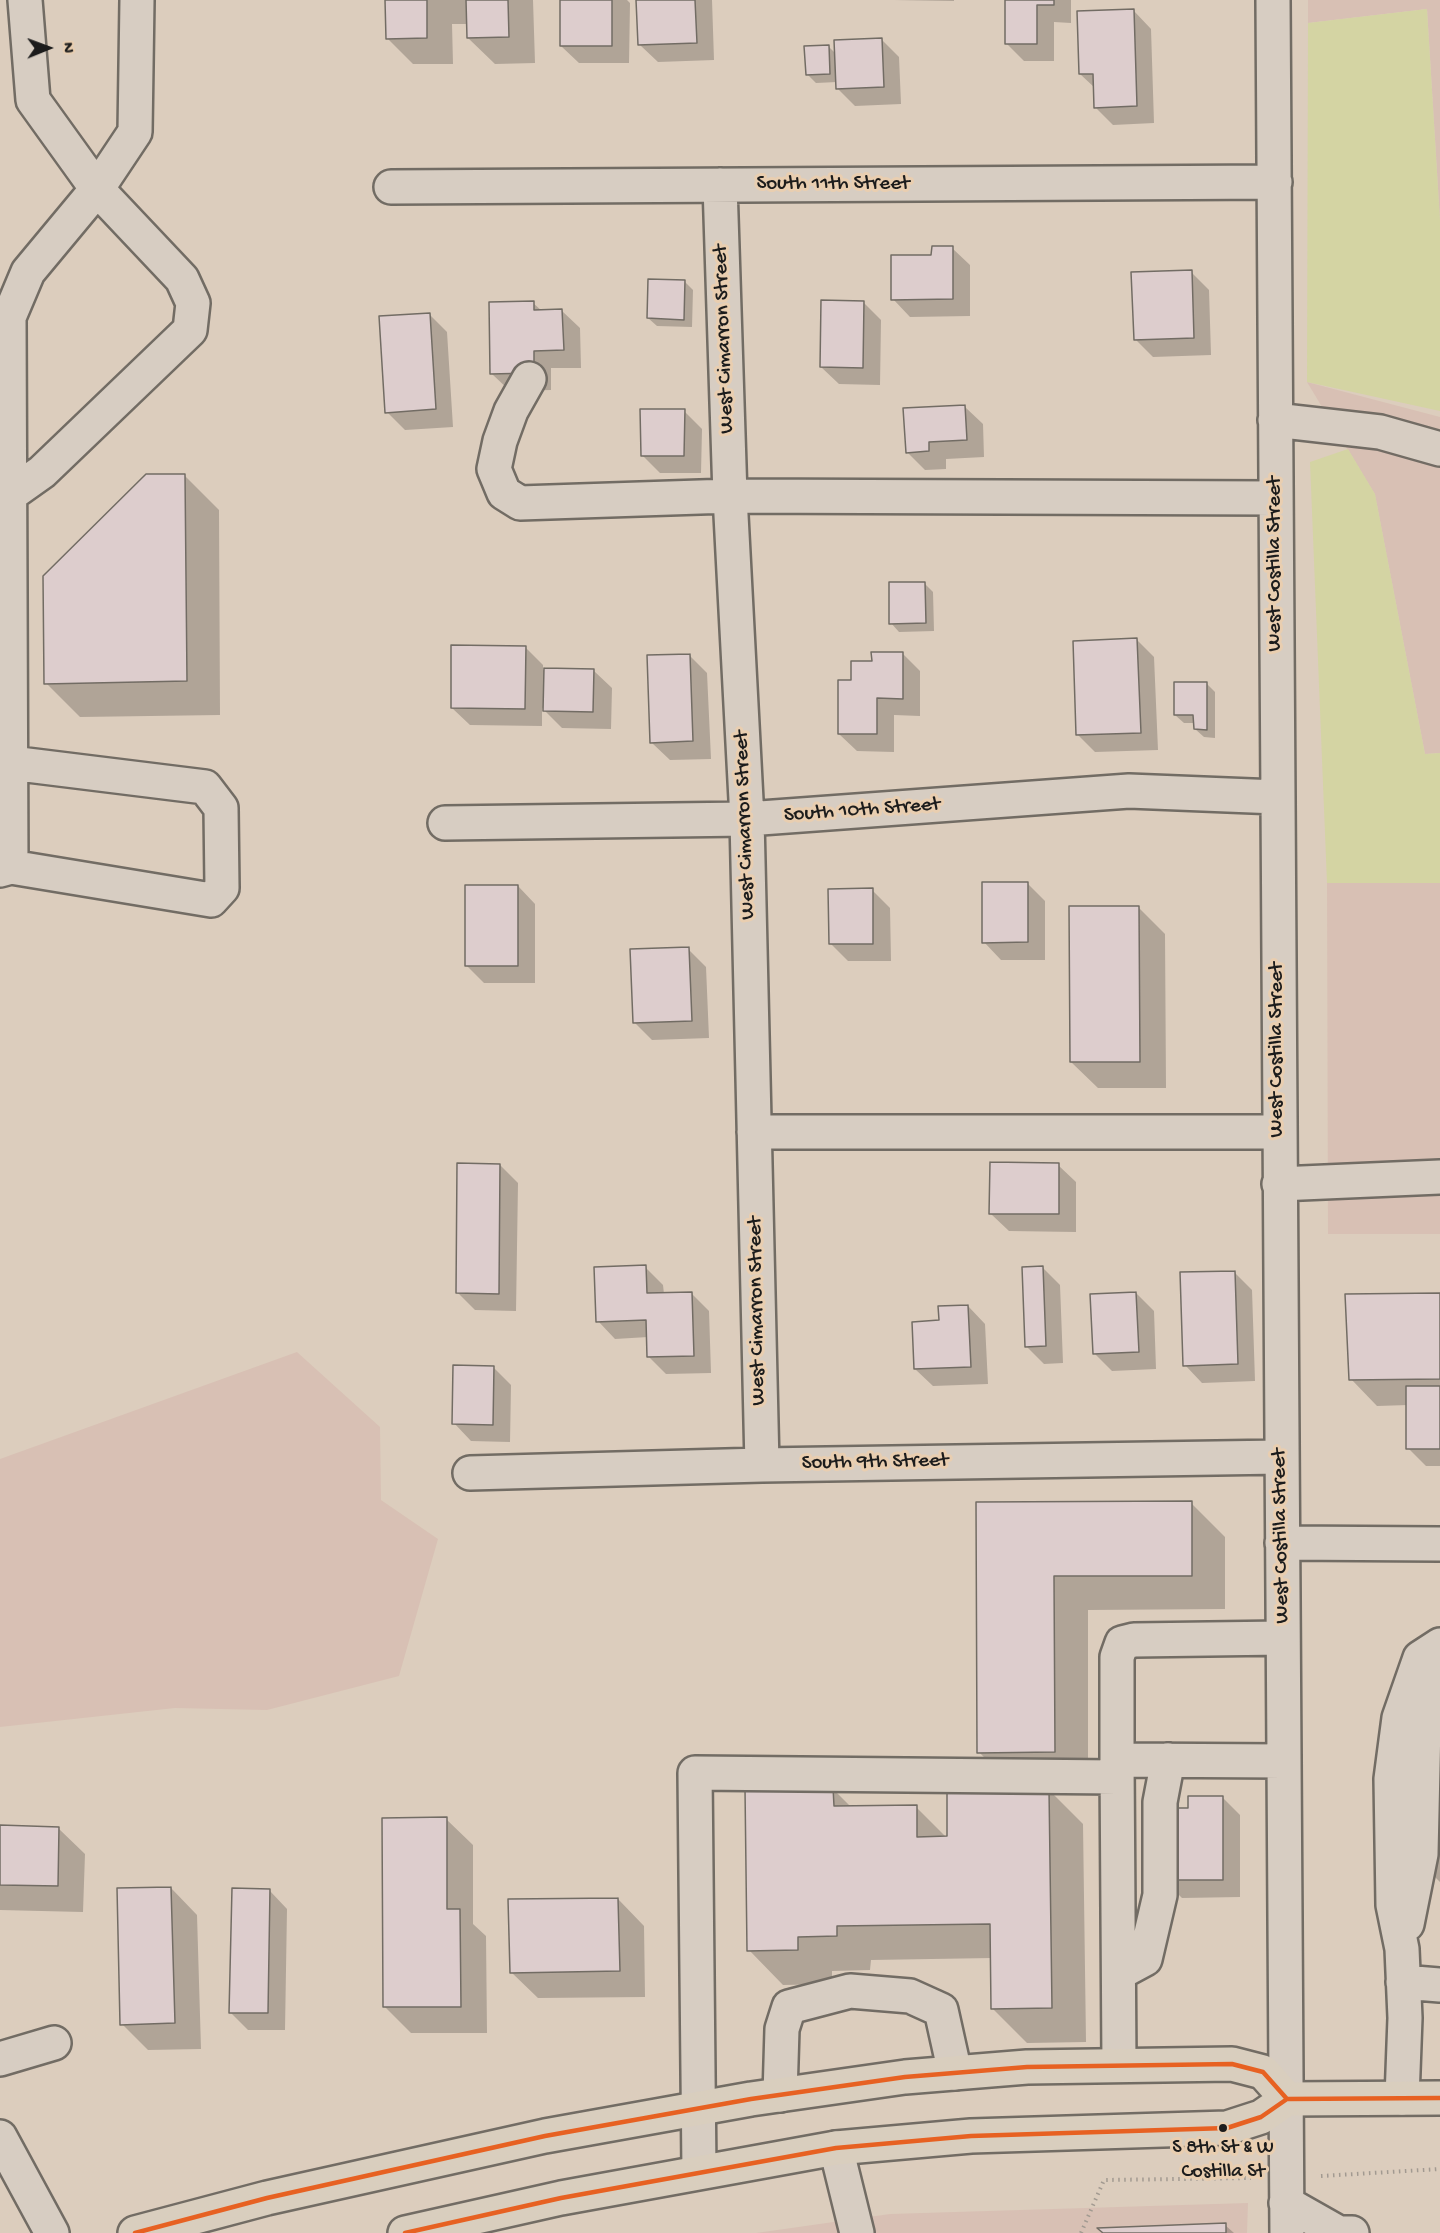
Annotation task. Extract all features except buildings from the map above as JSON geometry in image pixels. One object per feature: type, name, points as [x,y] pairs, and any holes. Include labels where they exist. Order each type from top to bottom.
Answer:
[{"type":"main road","points":[[135,2233],[267,2198],[603,2124],[842,2085],[955,2073],[1209,2063],[1251,2067],[1263,2072],[1287,2099]]},
{"type":"main road","points":[[405,2233],[539,2202],[836,2148],[1013,2133],[1227,2128],[1261,2117],[1287,2099],[1440,2098]]},
{"type":"street","points":[[7,476],[42,472],[190,330],[193,303],[182,279],[98,189],[33,100],[25,0]]},
{"type":"street","points":[[11,763],[205,787],[221,808],[222,888],[211,900],[5,868],[11,763],[6,594],[11,285],[28,272],[98,189],[135,132],[137,0]]},
{"type":"street","name":"West Costilla Street","points":[[1273,0],[1287,2218]]},
{"type":"street","name":"South 11th Street","points":[[391,187],[1275,182]]},
{"type":"street","name":"West Cimarron Street","points":[[720,185],[730,496],[747,819],[762,1465]]},
{"type":"street","points":[[529,380],[511,411],[500,441],[494,469],[504,493],[520,503],[730,496],[1276,498]]},
{"type":"street","points":[[1275,420],[1380,432],[1440,448]]},
{"type":"street","name":"South 10th Street","points":[[445,823],[747,819],[1129,791],[1277,797]]},
{"type":"street","points":[[754,1132],[1279,1132]]},
{"type":"street","points":[[1279,1184],[1440,1177]]},
{"type":"street","name":"South 9th Street","points":[[470,1473],[762,1465],[1281,1457]]},
{"type":"street","points":[[1281,1543],[1440,1544]]},
{"type":"street","points":[[1119,2065],[1117,1657],[1122,1643],[1134,1640],[1282,1638]]},
{"type":"street","points":[[1402,2098],[1404,1982],[1402,1949],[1393,1905],[1391,1779],[1399,1718],[1420,1658],[1440,1645]]},
{"type":"street","points":[[1402,1949],[1421,1854],[1425,1681],[1440,1667]]},
{"type":"street","points":[[699,2172],[695,1773],[1117,1769],[1168,1760],[1283,1761]]},
{"type":"street","points":[[1119,1972],[1145,1959],[1160,1895],[1160,1802],[1168,1760]]},
{"type":"street","points":[[1404,1982],[1440,1985]]},
{"type":"street","points":[[780,2095],[782,2029],[789,2007],[850,1991],[910,1996],[940,2010],[955,2073]]},
{"type":"street","points":[[0,2058],[54,2043]]},
{"type":"street","points":[[0,2137],[52,2233]]},
{"type":"street","points":[[836,2148],[857,2233]]},
{"type":"street","points":[[1287,2218],[1339,2233],[1352,2233]]},
{"type":"path","points":[[1081,2233],[1104,2180]]},
{"type":"shaded area","points":[[1308,0],[1440,0],[1440,221],[1427,9],[1308,23]]},
{"type":"shaded area","points":[[1307,382],[1440,417],[1440,753],[1425,754],[1375,495]]},
{"type":"shaded area","points":[[1327,883],[1440,883],[1440,1234],[1328,1234]]},
{"type":"shaded area","points":[[297,1352],[380,1427],[381,1500],[438,1539],[399,1676],[267,1710],[175,1708],[0,1727],[0,1459]]},
{"type":"shaded area","points":[[1248,2203],[1247,2233],[756,2233],[890,2214]]},
{"type":"green space","points":[[1427,9],[1440,221],[1440,411],[1307,382],[1308,23]]},
{"type":"green space","points":[[1348,449],[1375,494],[1425,754],[1440,753],[1440,883],[1327,883],[1310,462]]},
{"type":"transit line","points":[[135,2233],[267,2198],[545,2136],[751,2099],[905,2077],[1027,2067],[1232,2064],[1263,2072],[1287,2099]]},
{"type":"transit line","points":[[405,2233],[561,2198],[836,2148],[971,2136],[1227,2128],[1261,2117],[1287,2099],[1440,2098]]},
{"type":"place","name":"S 8th St & W Costilla St","points":[[1223,2128]]}]
